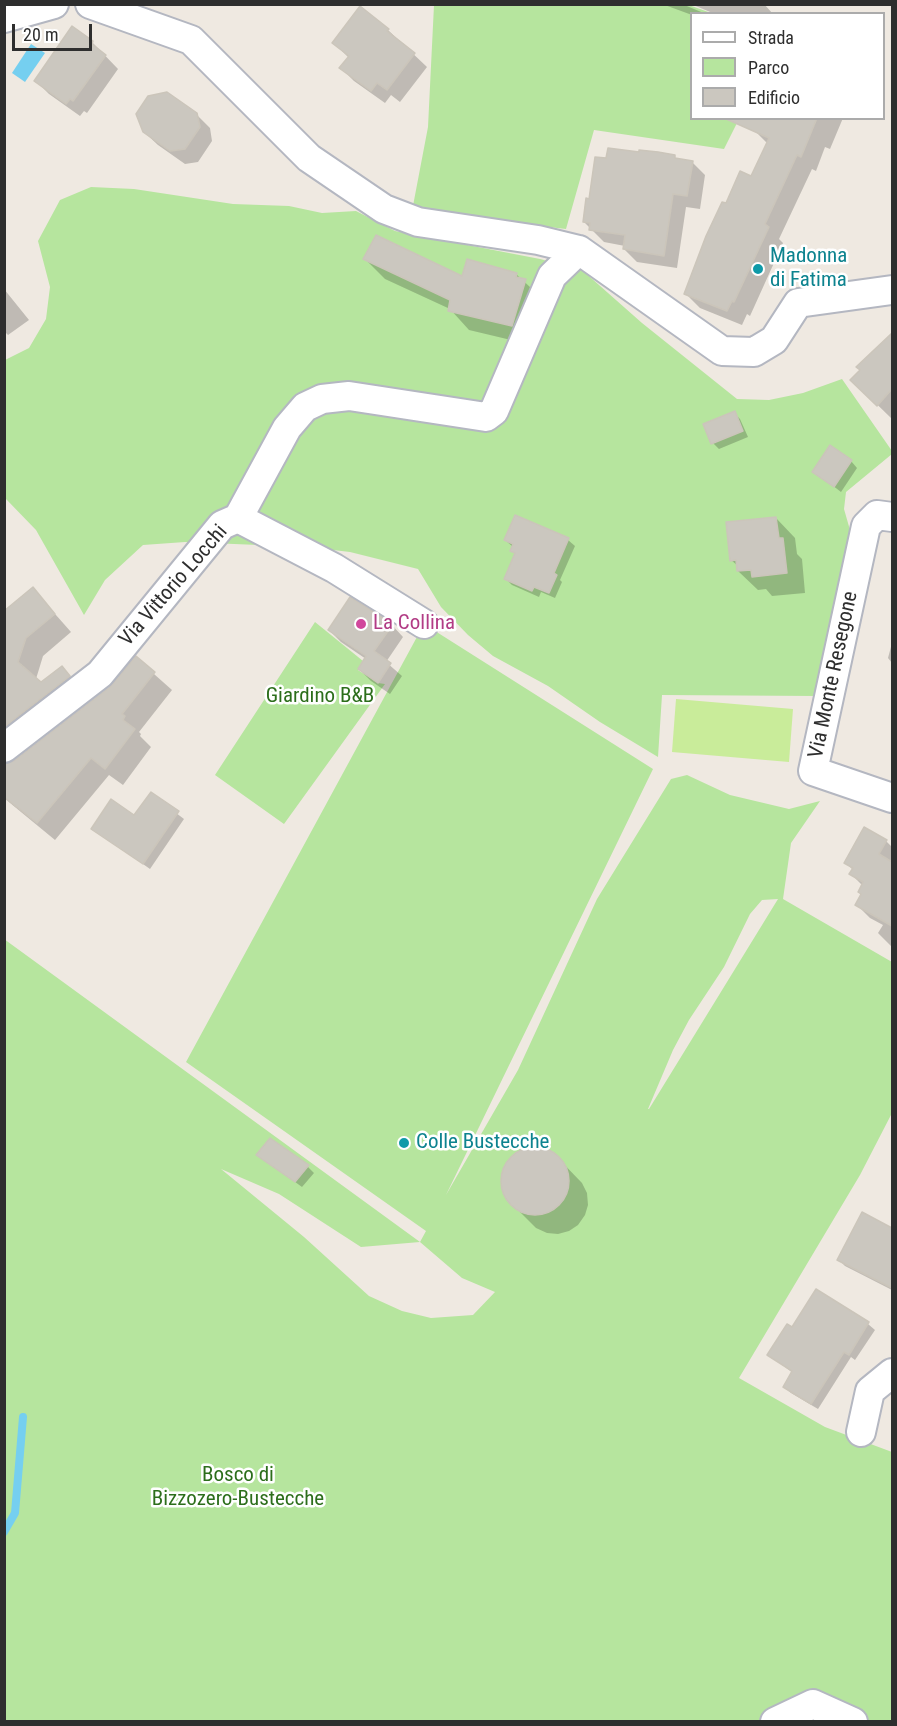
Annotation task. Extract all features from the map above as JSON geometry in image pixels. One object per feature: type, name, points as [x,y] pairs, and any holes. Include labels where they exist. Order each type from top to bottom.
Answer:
[{"type":"street","points":[[4,18],[54,4]]},
{"type":"street","points":[[90,4],[191,40],[309,158],[384,209],[418,222],[538,240],[579,250],[722,351],[754,352],[774,340],[798,303],[892,290]]},
{"type":"street","points":[[238,519],[287,428],[305,407],[322,399],[349,396],[486,417],[494,411],[552,276],[579,250]]},
{"type":"street","name":"Via Monte Resegone","points":[[892,517],[877,515],[866,526],[813,771],[892,798]]},
{"type":"street","name":"Via Vittorio Locchi","points":[[4,748],[100,674],[222,525],[238,519],[334,568],[424,624]]},
{"type":"street","points":[[861,1432],[870,1391],[892,1373]]},
{"type":"street","points":[[775,1722],[813,1704],[853,1722]]},
{"type":"green space","points":[[686,4],[708,12],[690,12],[690,120],[738,120],[724,149],[594,130],[566,229],[412,211],[428,127],[434,5]]},
{"type":"green space","points":[[91,187],[134,189],[233,204],[289,206],[322,213],[356,211],[395,231],[540,259],[582,270],[642,323],[737,399],[769,400],[803,393],[842,379],[892,454],[846,492],[844,509],[852,537],[817,696],[662,695],[658,757],[600,722],[548,686],[493,656],[468,635],[441,607],[418,569],[350,552],[308,547],[185,542],[143,545],[105,580],[84,615],[36,530],[5,498],[5,360],[29,348],[46,319],[50,287],[38,241],[60,200]]},
{"type":"green space","name":"Giardino B&B","points":[[315,622],[363,661],[358,670],[378,683],[385,684],[284,824],[215,775]]},
{"type":"green space","name":"Bosco di Bizzozero-Bustecche","points":[[424,624],[653,769],[446,1195],[518,1070],[597,899],[671,779],[687,775],[730,795],[789,809],[820,801],[791,843],[783,899],[892,962],[892,1113],[860,1175],[739,1378],[825,1427],[892,1452],[892,1721],[5,1721],[4,939],[420,1242],[426,1231],[186,1062]],"holes":[[[778,899],[649,1109],[648,1109],[673,1050],[689,1020],[724,967],[750,914],[762,900]],[[221,1169],[279,1194],[361,1247],[420,1242],[462,1278],[495,1292],[473,1315],[431,1318],[402,1311],[369,1296],[304,1237]]]},
{"type":"green space","points":[[676,699],[793,709],[789,762],[672,752]]},
{"type":"water","points":[[31,44],[45,53],[25,82],[12,73]]},
{"type":"building","points":[[360,6],[415,53],[387,90],[377,83],[371,91],[339,68],[349,56],[332,43]]},
{"type":"building","points":[[72,26],[93,41],[92,44],[106,55],[73,101],[70,99],[66,104],[34,81]]},
{"type":"building","points":[[167,92],[197,113],[200,127],[185,149],[170,151],[143,132],[136,114],[148,96]]},
{"type":"building","points":[[728,120],[816,120],[801,157],[797,155],[765,224],[769,227],[734,302],[732,301],[727,311],[684,294],[706,236],[722,202],[726,203],[740,171],[751,176],[769,138]]},
{"type":"building","points":[[608,148],[658,152],[693,161],[687,196],[673,194],[664,256],[623,249],[625,235],[589,230],[590,223],[583,222],[595,157],[606,158]]},
{"type":"building","points":[[376,235],[462,276],[467,259],[517,273],[516,277],[526,279],[512,326],[448,311],[450,300],[363,259]]},
{"type":"building","points":[[892,333],[892,389],[877,406],[850,380],[860,370],[856,367]]},
{"type":"building","points":[[735,411],[743,431],[711,444],[703,424]]},
{"type":"building","points":[[830,445],[852,460],[834,487],[812,472]]},
{"type":"building","points":[[515,515],[569,538],[554,573],[557,575],[549,593],[534,587],[532,591],[504,579],[515,553],[510,551],[513,544],[504,540]]},
{"type":"building","points":[[776,517],[779,538],[783,538],[787,573],[752,577],[751,570],[737,571],[736,560],[730,561],[726,522]]},
{"type":"building","points":[[33,587],[55,614],[26,638],[18,662],[41,682],[62,666],[70,676],[4,727],[4,611]]},
{"type":"building","points":[[350,597],[393,624],[374,651],[391,663],[378,683],[358,669],[366,656],[328,630]]},
{"type":"building","points":[[136,656],[155,672],[122,714],[125,716],[123,720],[135,729],[105,769],[91,758],[37,823],[4,797],[4,764],[14,761],[110,687]]},
{"type":"building","points":[[151,792],[179,811],[143,864],[91,829],[111,799],[134,815]]},
{"type":"building","points":[[864,827],[887,840],[879,854],[892,862],[892,926],[855,905],[861,894],[858,892],[863,882],[849,874],[853,868],[844,863]]},
{"type":"building","points":[[270,1138],[309,1165],[295,1182],[256,1155]]},
{"type":"building","points":[[535,1147],[548,1150],[559,1157],[566,1168],[569,1181],[566,1194],[559,1205],[548,1212],[535,1215],[522,1212],[511,1205],[504,1194],[501,1181],[504,1168],[511,1157],[522,1150]]},
{"type":"building","points":[[862,1212],[892,1228],[892,1288],[837,1260]]},
{"type":"building","points":[[816,1289],[869,1322],[849,1355],[844,1352],[811,1404],[783,1387],[792,1371],[767,1355],[787,1324],[792,1327]]},
{"type":"waterway","points":[[4,1532],[15,1513],[23,1417]]},
{"type":"place","name":"Madonna di Fatima","points":[[758,269]]},
{"type":"place","name":"La Collina","points":[[361,624]]},
{"type":"place","name":"Colle Bustecche","points":[[404,1143]]}]
